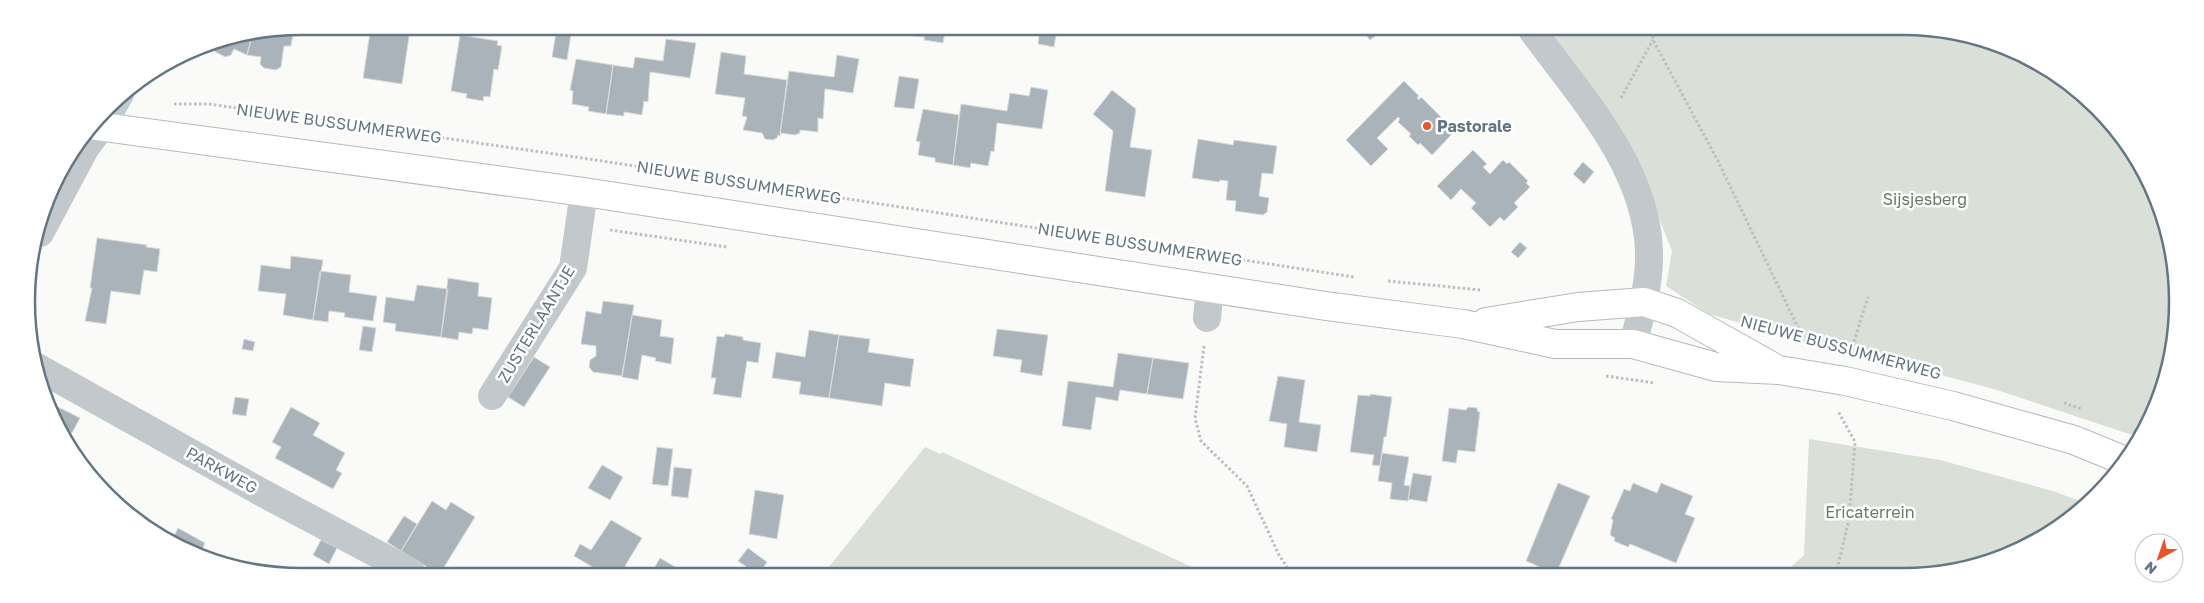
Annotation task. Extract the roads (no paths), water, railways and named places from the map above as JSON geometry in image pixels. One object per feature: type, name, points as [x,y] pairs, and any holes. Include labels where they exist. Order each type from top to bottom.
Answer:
[{"type":"main road","name":"NIEUWE BUSSUMMERWEG","points":[[100,127],[584,192],[1210,288],[1463,324],[1555,344],[1633,344],[1716,367],[1778,370],[1845,381],[1953,406],[2074,440],[2118,458]]},
{"type":"main road","name":"NIEUWE BUSSUMMERWEG","points":[[1463,324],[1511,319],[1578,307],[1644,302],[1677,313],[1778,370]]},
{"type":"street","points":[[1536,35],[1604,128],[1631,176],[1647,227],[1649,252],[1644,302],[1633,344]]},
{"type":"street","points":[[49,216],[95,133]]},
{"type":"street","name":"ZUSTERLAANTJE","points":[[492,396],[573,268],[584,192]]},
{"type":"street","points":[[1207,318],[1210,288]]},
{"type":"street","name":"PARKWEG","points":[[44,371],[259,491],[403,568]]},
{"type":"place","name":"Pastorale","points":[[1427,126]]},
{"type":"park label","name":"Sijsjesberg","points":[[1925,199]]},
{"type":"park label","name":"Ericaterrein","points":[[1870,512]]}]
